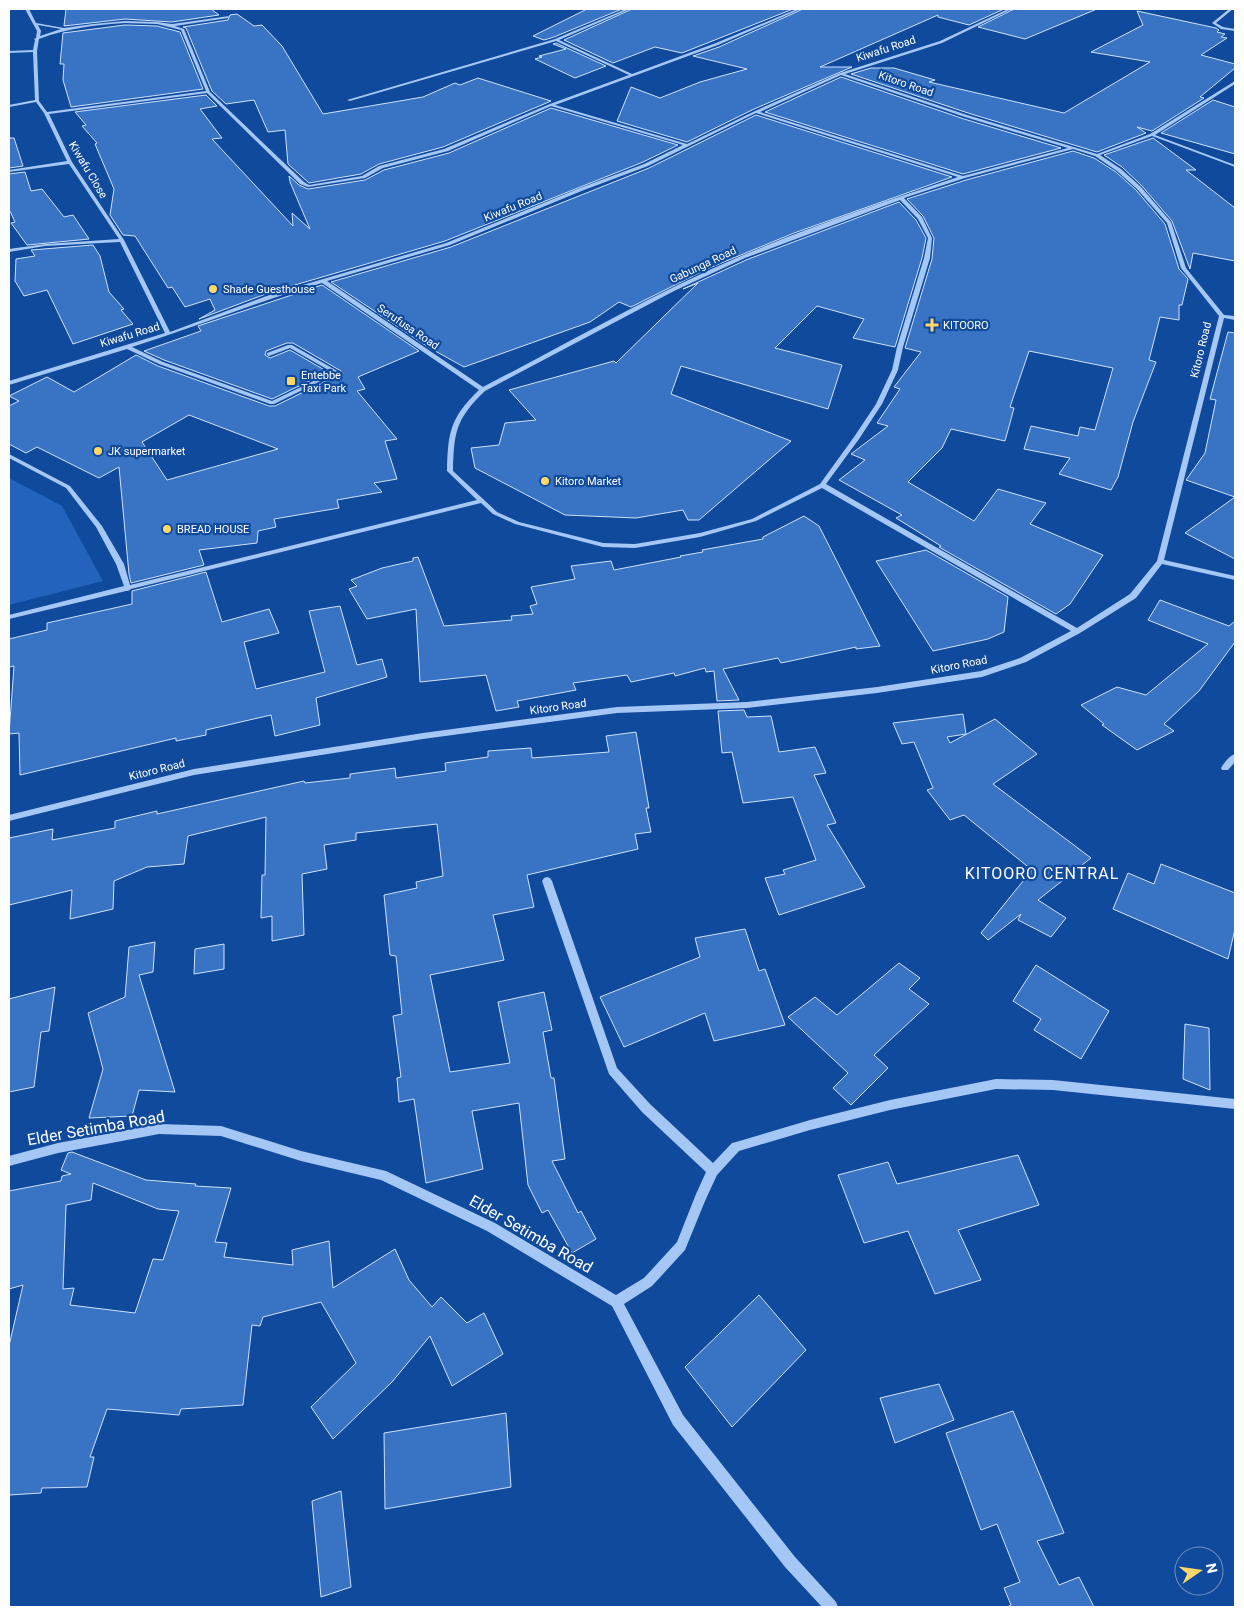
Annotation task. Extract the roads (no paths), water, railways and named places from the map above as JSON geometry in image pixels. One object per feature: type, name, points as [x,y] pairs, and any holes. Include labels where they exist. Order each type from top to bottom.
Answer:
[{"type":"street","points":[[9,106],[37,101],[35,51],[36,38],[39,31],[27,9]]},
{"type":"street","points":[[349,100],[556,40],[628,9]]},
{"type":"street","points":[[173,25],[182,29],[186,36],[208,92],[302,183],[308,186],[363,177],[381,167],[446,150],[551,105],[630,74],[717,44],[799,9]]},
{"type":"street","name":"Kiwafu Road","points":[[9,383],[168,334],[274,295],[448,244],[646,165],[756,112],[841,74],[941,42],[1010,9]]},
{"type":"street","points":[[1231,9],[1214,23],[1222,28],[1235,30]]},
{"type":"street","points":[[36,38],[64,29],[122,23],[173,25],[228,18]]},
{"type":"street","points":[[36,24],[64,29]]},
{"type":"street","points":[[556,40],[630,74]]},
{"type":"street","points":[[9,52],[35,51]]},
{"type":"street","name":"Kitoro Road","points":[[9,818],[194,772],[423,736],[617,710],[756,704],[876,690],[982,674],[1023,660],[1134,596],[1160,561],[1222,316],[1184,268],[1169,223],[1139,188],[1119,170],[1097,155],[966,116],[841,74]]},
{"type":"street","points":[[1097,155],[1152,135],[1235,82]]},
{"type":"street","points":[[46,113],[208,92]]},
{"type":"street","name":"Kiwafu Close","points":[[37,101],[46,113],[70,162],[122,240],[168,334]]},
{"type":"street","points":[[551,105],[687,145]]},
{"type":"street","points":[[756,112],[963,177]]},
{"type":"street","points":[[1152,135],[1235,166]]},
{"type":"street","name":"Gabunga Road","points":[[481,501],[450,471],[451,434],[464,408],[483,390],[672,290],[734,261],[816,228],[963,177],[1074,148]]},
{"type":"street","points":[[9,171],[70,162]]},
{"type":"street","points":[[9,617],[481,501],[494,513],[517,523],[603,546],[635,546],[700,534],[754,520],[822,485],[879,404],[895,370],[900,347],[927,258],[930,238],[920,218],[901,198]]},
{"type":"street","points":[[9,252],[45,245],[122,240]]},
{"type":"street","name":"Serufusa Road","points":[[322,280],[483,390]]},
{"type":"street","points":[[1222,316],[1235,318]]},
{"type":"street","points":[[126,346],[162,362],[272,403],[336,372],[290,346],[269,354]]},
{"type":"street","points":[[9,456],[68,487],[100,526],[120,564],[128,589]]},
{"type":"street","points":[[822,485],[1077,630]]},
{"type":"street","points":[[1160,561],[1235,578]]},
{"type":"street","points":[[1225,768],[1235,757]]},
{"type":"street","points":[[547,881],[613,1071],[646,1108],[713,1171]]},
{"type":"street","points":[[830,1607],[790,1562],[678,1420],[616,1302],[648,1282],[681,1246],[713,1171],[736,1147],[810,1125],[890,1105],[996,1084],[1052,1086],[1235,1104]]},
{"type":"street","name":"Elder Setimba Road","points":[[9,1161],[58,1148],[159,1129],[221,1131],[301,1156],[382,1175],[491,1227],[616,1302]]},
{"type":"place","name":"Shade Guesthouse","points":[[213,289]]},
{"type":"place","name":"KITOORO","points":[[932,325]]},
{"type":"place","name":"Entebbe Taxi Park","points":[[291,381]]},
{"type":"place","name":"JK supermarket","points":[[98,451]]},
{"type":"place","name":"Kitoro Market","points":[[545,481]]},
{"type":"place","name":"BREAD HOUSE","points":[[167,529]]},
{"type":"district","name":"KITOORO CENTRAL","points":[[1042,873]]}]
